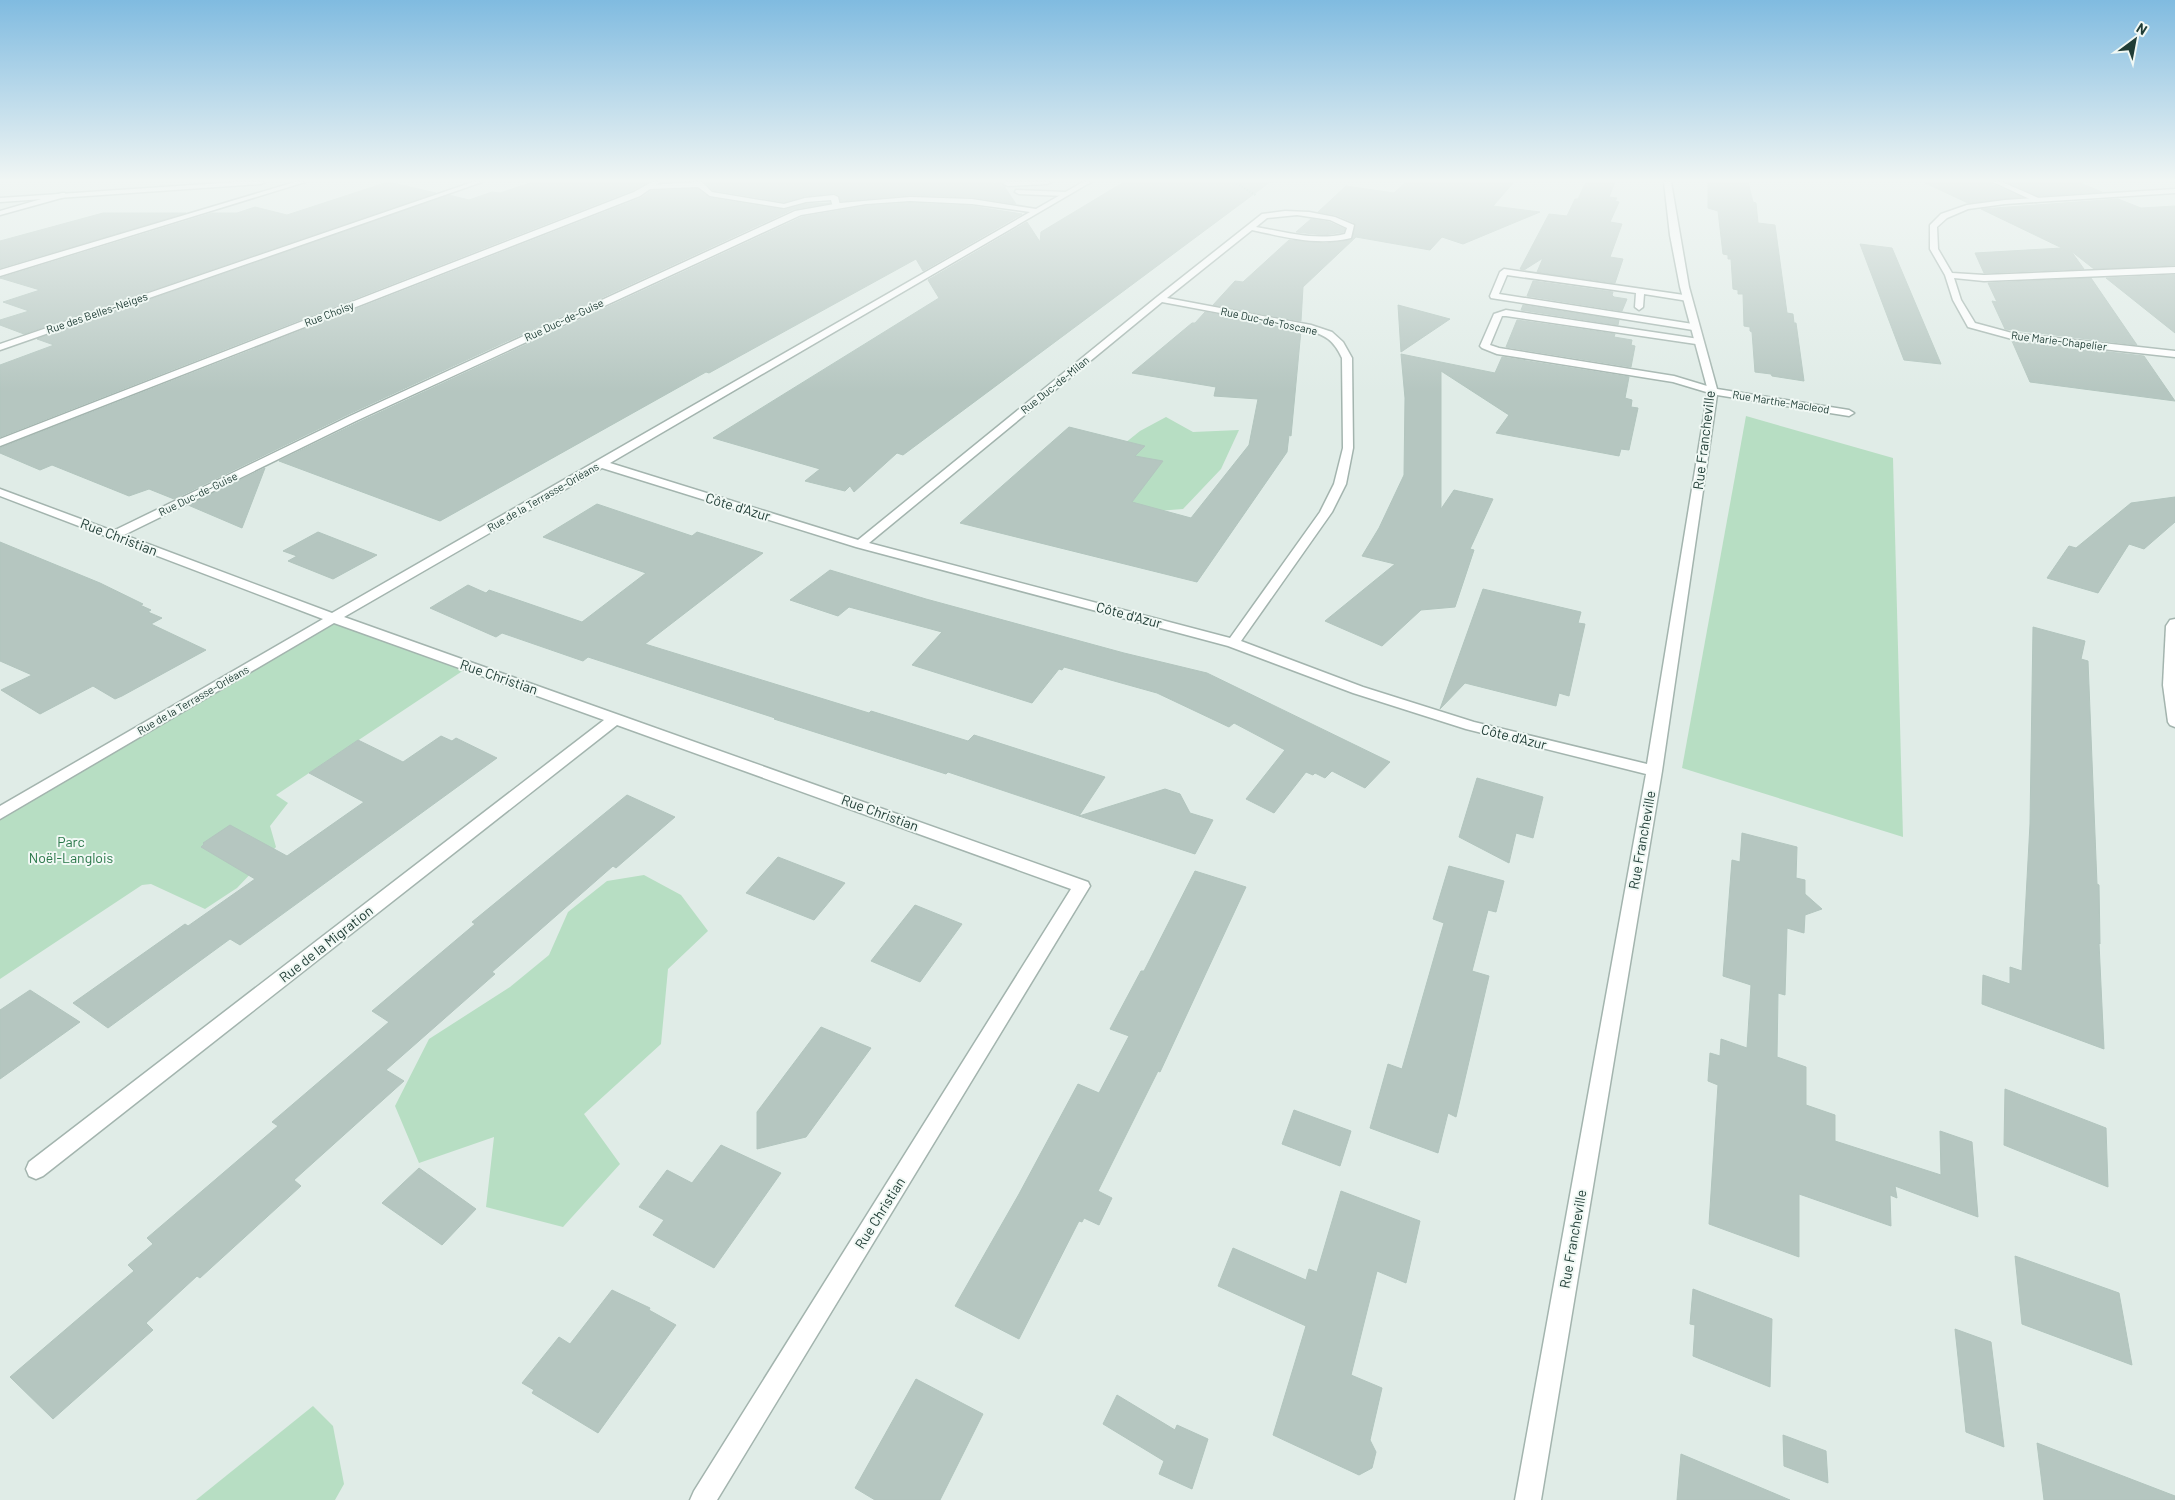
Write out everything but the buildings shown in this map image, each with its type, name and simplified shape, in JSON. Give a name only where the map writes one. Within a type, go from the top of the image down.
[{"type":"street","points":[[0,273],[69,252]]},
{"type":"street","name":"Rue des Belles-Neiges","points":[[0,347],[275,252]]},
{"type":"street","name":"Rue Choisy","points":[[0,443],[489,252]]},
{"type":"street","name":"Rue Duc-de-Guise","points":[[114,535],[354,418],[710,252]]},
{"type":"street","name":"Rue de la Terrasse-Orléans","points":[[0,813],[332,618],[602,464],[966,252]]},
{"type":"street","name":"Rue Duc-de-Milan","points":[[860,544],[1220,252]]},
{"type":"street","name":"Rue Francheville","points":[[1528,1500],[1654,771],[1713,391],[1695,334],[1679,252]]},
{"type":"street","name":"Rue Marie-Chapelier","points":[[1936,252],[1949,275],[1957,300],[1971,325],[2012,336],[2175,354]]},
{"type":"street","points":[[1949,275],[1984,278],[2175,270]]},
{"type":"street","points":[[1688,298],[1504,272],[1494,296],[1695,334]]},
{"type":"street","points":[[1639,307],[1640,291]]},
{"type":"street","name":"Rue Duc-de-Toscane","points":[[1160,299],[1308,327],[1329,334],[1340,344],[1347,358],[1348,448],[1340,484],[1326,512],[1234,643]]},
{"type":"street","name":"Rue Marthe-Macleod","points":[[1695,334],[1506,313],[1498,314],[1485,346],[1497,352],[1674,379],[1713,391],[1849,413]]},
{"type":"street","name":"Côte d'Azur","points":[[602,464],[860,544],[1234,643],[1358,690],[1471,726],[1654,771]]},
{"type":"street","name":"Rue Christian","points":[[0,492],[332,618],[617,718],[1082,886],[703,1500]]},
{"type":"street","points":[[2175,623],[2173,626],[2170,685],[2175,722]]},
{"type":"street","name":"Rue de la Migration","points":[[36,1169],[617,718]]},
{"type":"green space","points":[[1746,416],[1893,458],[1903,837],[1682,768]]},
{"type":"green space","points":[[1166,417],[1193,432],[1239,430],[1221,469],[1183,509],[1131,513],[1106,503],[1109,456],[1140,431]]},
{"type":"green space","name":"Parc Noël-Langlois","points":[[333,618],[470,666],[276,795],[288,803],[270,826],[276,847],[237,888],[205,909],[151,884],[142,885],[0,979],[0,813]]},
{"type":"green space","points":[[644,875],[681,895],[708,931],[668,969],[661,1044],[584,1114],[620,1164],[563,1227],[486,1207],[494,1137],[419,1163],[395,1106],[429,1039],[510,987],[549,955],[568,912],[607,881]]},
{"type":"green space","points":[[313,1406],[333,1426],[344,1484],[335,1500],[196,1500]]}]
